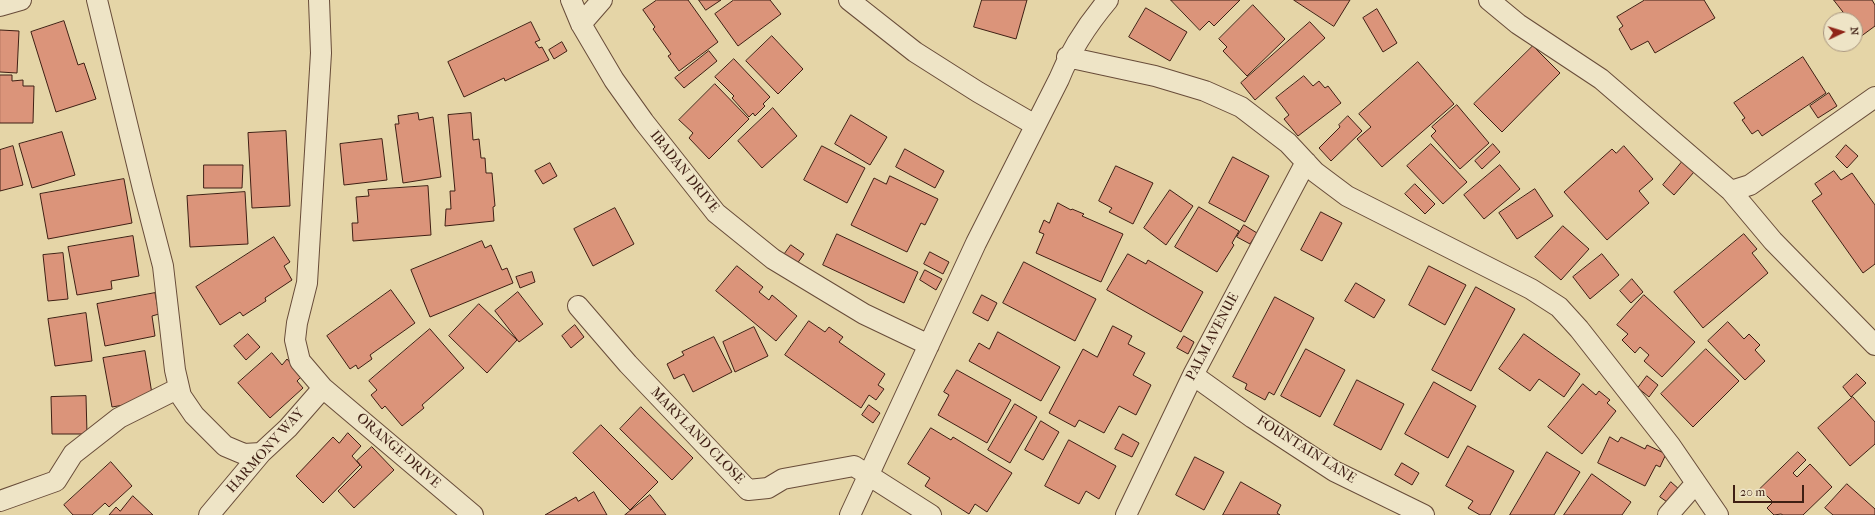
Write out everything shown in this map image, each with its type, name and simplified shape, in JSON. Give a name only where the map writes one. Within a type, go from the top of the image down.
[{"type":"street","points":[[0,6],[21,0]]},
{"type":"street","points":[[97,0],[163,266],[175,370],[181,396],[194,416],[225,446],[244,454],[261,453]]},
{"type":"street","name":"ORANGE DRIVE","points":[[319,0],[320,53],[307,283],[297,323],[295,340],[300,361],[323,388],[473,515]]},
{"type":"street","name":"IBADAN DRIVE","points":[[571,0],[581,24],[614,80],[644,122],[716,213],[773,259],[864,314],[928,345]]},
{"type":"street","points":[[581,24],[602,0]]},
{"type":"street","points":[[849,0],[915,52],[978,92],[1035,125]]},
{"type":"street","points":[[850,515],[976,243],[1059,79],[1067,57],[1088,23],[1108,0]]},
{"type":"street","points":[[1489,0],[1518,24],[1601,79],[1731,191],[1773,241],[1875,345]]},
{"type":"street","points":[[1067,57],[1155,76],[1212,94],[1241,107],[1288,143],[1315,172],[1347,196],[1532,289],[1560,307],[1670,445],[1718,515]]},
{"type":"street","points":[[1731,191],[1750,185],[1875,97]]},
{"type":"street","name":"PALM AVENUE","points":[[1126,515],[1193,375],[1306,162]]},
{"type":"street","name":"MARYLAND CLOSE","points":[[578,306],[628,364],[748,490],[768,488],[783,479],[846,466],[854,466],[869,475]]},
{"type":"street","name":"FOUNTAIN LANE","points":[[1193,375],[1253,418],[1334,470],[1424,515]]},
{"type":"street","points":[[0,502],[56,480],[73,454],[119,418],[180,388]]},
{"type":"street","name":"HARMONY WAY","points":[[209,515],[261,453],[288,428],[323,388]]},
{"type":"street","points":[[869,475],[931,515]]},
{"type":"street","points":[[1668,515],[1696,483]]},
{"type":"building","points":[[657,0],[688,0],[718,42],[679,71],[668,56],[671,54],[653,29],[655,27],[643,10]]},
{"type":"building","points":[[699,0],[721,0],[706,10]]},
{"type":"building","points":[[734,0],[770,0],[781,14],[738,46],[715,14]]},
{"type":"building","points":[[982,0],[1027,0],[1016,39],[974,27]]},
{"type":"building","points":[[1171,0],[1240,0],[1214,26],[1209,21],[1200,30]]},
{"type":"building","points":[[1294,0],[1350,0],[1334,26]]},
{"type":"building","points":[[1645,0],[1704,0],[1715,18],[1655,53],[1648,41],[1631,50],[1619,29],[1623,26],[1617,17]]},
{"type":"building","points":[[1834,0],[1872,0],[1875,5],[1875,26],[1863,35],[1863,12],[1843,12]]},
{"type":"building","points":[[1253,5],[1285,39],[1247,76],[1223,51],[1227,47],[1219,39]]},
{"type":"building","points":[[1146,8],[1187,32],[1170,61],[1129,37]]},
{"type":"building","points":[[1377,9],[1397,43],[1383,52],[1363,18]]},
{"type":"building","points":[[64,21],[78,65],[84,63],[96,99],[56,112],[31,32]]},
{"type":"building","points":[[531,22],[540,40],[535,42],[539,48],[542,47],[549,60],[505,81],[504,78],[464,97],[448,62]]},
{"type":"building","points":[[1310,22],[1325,38],[1255,100],[1241,83]]},
{"type":"building","points":[[0,30],[19,31],[17,73],[0,72]]},
{"type":"building","points":[[772,36],[803,69],[778,94],[746,61]]},
{"type":"building","points":[[562,42],[567,51],[554,59],[549,50]]},
{"type":"building","points":[[1533,46],[1560,73],[1502,132],[1474,104]]},
{"type":"building","points":[[709,51],[717,61],[684,88],[675,78]]},
{"type":"building","points":[[1803,57],[1826,93],[1762,136],[1758,130],[1752,134],[1742,120],[1745,118],[1734,103]]},
{"type":"building","points":[[734,59],[770,97],[763,104],[765,106],[755,116],[753,113],[749,117],[732,98],[734,96],[715,77]]},
{"type":"building","points":[[1418,62],[1454,104],[1382,167],[1357,139],[1371,127],[1359,114]]},
{"type":"building","points":[[0,75],[12,75],[12,81],[23,80],[23,86],[34,86],[33,123],[0,123]]},
{"type":"building","points":[[1304,76],[1313,86],[1319,81],[1325,88],[1328,86],[1341,103],[1298,136],[1284,119],[1289,115],[1276,98]]},
{"type":"building","points":[[715,84],[749,119],[709,159],[689,138],[693,133],[679,120]]},
{"type":"building","points":[[1829,93],[1837,106],[1818,118],[1810,106]]},
{"type":"building","points":[[1457,105],[1489,143],[1460,169],[1431,136],[1436,131],[1432,127]]},
{"type":"building","points":[[773,108],[797,136],[762,168],[738,141]]},
{"type":"building","points":[[418,113],[419,120],[433,117],[441,177],[403,183],[395,124],[399,124],[398,116]]},
{"type":"building","points":[[471,113],[473,140],[479,139],[481,158],[485,158],[486,173],[492,173],[495,206],[493,207],[494,221],[445,226],[446,209],[451,209],[450,191],[455,191],[448,115]]},
{"type":"building","points":[[851,115],[887,137],[870,165],[835,144]]},
{"type":"building","points":[[1348,116],[1362,131],[1331,161],[1319,148],[1340,127],[1339,125]]},
{"type":"building","points":[[286,131],[290,206],[252,208],[248,133]]},
{"type":"building","points":[[62,132],[75,175],[32,188],[19,144]]},
{"type":"building","points":[[382,139],[387,180],[344,185],[340,144]]},
{"type":"building","points":[[1431,144],[1467,182],[1443,204],[1407,166]]},
{"type":"building","points":[[1493,144],[1500,152],[1482,169],[1475,161]]},
{"type":"building","points":[[1846,145],[1858,156],[1847,168],[1836,157]]},
{"type":"building","points":[[13,146],[23,185],[0,191],[0,150]]},
{"type":"building","points":[[822,146],[865,168],[847,203],[804,180]]},
{"type":"building","points":[[1624,146],[1653,179],[1639,191],[1649,203],[1607,240],[1564,192],[1612,149],[1616,153]]},
{"type":"building","points":[[905,149],[944,171],[935,188],[896,167]]},
{"type":"building","points":[[1233,157],[1269,176],[1245,222],[1209,203]]},
{"type":"building","points":[[1682,162],[1694,172],[1674,195],[1663,185]]},
{"type":"building","points":[[550,163],[557,176],[543,184],[535,171]]},
{"type":"building","points":[[204,165],[243,165],[242,188],[204,188]]},
{"type":"building","points":[[1500,165],[1520,189],[1484,219],[1464,195]]},
{"type":"building","points":[[1116,166],[1153,183],[1133,224],[1109,212],[1112,208],[1099,201]]},
{"type":"building","points":[[1834,171],[1841,180],[1852,173],[1875,205],[1875,264],[1863,273],[1812,201],[1822,194],[1815,184]]},
{"type":"building","points":[[890,176],[938,199],[925,225],[921,223],[907,252],[851,225],[874,178],[886,184]]},
{"type":"building","points":[[124,179],[132,223],[48,239],[40,194]]},
{"type":"building","points":[[1415,184],[1435,204],[1425,214],[1405,194]]},
{"type":"building","points":[[428,186],[431,235],[353,241],[352,223],[358,223],[356,197],[369,196],[368,190]]},
{"type":"building","points":[[1535,189],[1553,216],[1517,239],[1499,213]]},
{"type":"building","points":[[1170,190],[1193,206],[1166,245],[1144,228]]},
{"type":"building","points":[[245,192],[248,244],[190,247],[187,196]]},
{"type":"building","points":[[1058,203],[1071,210],[1072,209],[1084,214],[1082,216],[1123,234],[1101,282],[1036,253],[1044,234],[1039,232],[1044,220],[1049,223]]},
{"type":"building","points":[[1199,207],[1239,231],[1232,243],[1234,245],[1217,272],[1175,247]]},
{"type":"building","points":[[615,208],[634,244],[593,266],[574,229]]},
{"type":"building","points":[[1321,212],[1342,223],[1322,261],[1301,250]]},
{"type":"building","points":[[1244,225],[1257,233],[1250,244],[1237,237]]},
{"type":"building","points":[[1563,226],[1589,249],[1561,280],[1535,257]]},
{"type":"building","points":[[837,234],[918,272],[904,303],[823,265]]},
{"type":"building","points":[[1744,234],[1757,249],[1752,253],[1768,273],[1703,328],[1674,292]]},
{"type":"building","points":[[133,236],[139,276],[111,281],[112,289],[77,295],[68,247]]},
{"type":"building","points":[[274,237],[290,262],[284,266],[292,280],[265,298],[266,301],[243,316],[240,312],[220,325],[196,287]]},
{"type":"building","points":[[482,241],[485,248],[491,245],[502,270],[507,268],[513,283],[430,317],[411,270]]},
{"type":"building","points":[[791,245],[804,254],[794,268],[781,259]]},
{"type":"building","points":[[930,252],[949,262],[943,274],[924,264]]},
{"type":"building","points":[[63,253],[68,299],[48,301],[43,255]]},
{"type":"building","points":[[1128,254],[1146,264],[1148,260],[1203,292],[1181,332],[1107,290]]},
{"type":"building","points":[[1602,254],[1619,275],[1590,299],[1573,277]]},
{"type":"building","points":[[1024,262],[1096,299],[1075,341],[1003,303]]},
{"type":"building","points":[[737,266],[763,287],[759,292],[769,300],[772,295],[797,316],[776,341],[716,291]]},
{"type":"building","points":[[1429,266],[1466,285],[1445,325],[1409,305]]},
{"type":"building","points":[[925,270],[942,279],[936,290],[920,280]]},
{"type":"building","points":[[532,272],[535,282],[520,288],[516,277]]},
{"type":"building","points":[[1632,279],[1643,292],[1631,303],[1620,291]]},
{"type":"building","points":[[1356,283],[1385,300],[1374,318],[1345,301]]},
{"type":"building","points":[[1476,287],[1515,309],[1471,391],[1432,370]]},
{"type":"building","points":[[391,290],[415,323],[370,355],[372,359],[358,369],[356,365],[350,369],[327,336]]},
{"type":"building","points":[[518,292],[543,324],[519,342],[495,311]]},
{"type":"building","points":[[155,293],[159,314],[152,316],[155,336],[105,346],[97,304]]},
{"type":"building","points":[[982,295],[997,303],[988,321],[973,313]]},
{"type":"building","points":[[1644,295],[1695,342],[1662,377],[1644,361],[1649,355],[1640,347],[1635,353],[1622,340],[1628,334],[1617,325]]},
{"type":"building","points":[[1275,297],[1314,318],[1274,395],[1269,392],[1265,400],[1245,389],[1247,384],[1233,377]]},
{"type":"building","points":[[479,304],[517,340],[487,373],[449,336]]},
{"type":"building","points":[[86,313],[92,361],[55,366],[48,319]]},
{"type":"building","points":[[809,321],[825,332],[829,327],[843,337],[839,342],[885,374],[878,385],[884,389],[876,400],[869,395],[861,408],[785,355]]},
{"type":"building","points":[[1728,322],[1744,339],[1749,334],[1760,345],[1755,350],[1765,361],[1745,380],[1708,341]]},
{"type":"building","points":[[575,325],[584,337],[571,348],[562,336]]},
{"type":"building","points":[[1113,326],[1132,336],[1128,344],[1145,353],[1133,375],[1151,385],[1136,415],[1119,406],[1104,433],[1079,420],[1075,427],[1049,413],[1083,349],[1097,357]]},
{"type":"building","points":[[754,327],[768,356],[735,372],[723,342]]},
{"type":"building","points":[[430,329],[464,368],[422,405],[424,408],[402,426],[385,406],[382,409],[371,395],[377,390],[369,381]]},
{"type":"building","points":[[998,332],[1060,367],[1041,401],[969,361],[979,343],[989,349]]},
{"type":"building","points":[[248,334],[260,347],[246,360],[234,346]]},
{"type":"building","points":[[1524,334],[1580,374],[1564,397],[1539,379],[1530,391],[1499,369]]},
{"type":"building","points":[[1184,336],[1194,342],[1188,354],[1177,348]]},
{"type":"building","points":[[714,337],[732,372],[693,392],[684,374],[674,379],[667,364],[684,355],[682,352]]},
{"type":"building","points":[[1306,349],[1345,370],[1320,417],[1281,396]]},
{"type":"building","points":[[1706,349],[1739,381],[1693,427],[1661,394]]},
{"type":"building","points":[[145,351],[153,400],[112,407],[103,358]]},
{"type":"building","points":[[272,353],[282,365],[287,359],[302,376],[297,381],[303,388],[270,418],[238,383]]},
{"type":"building","points":[[957,370],[1011,400],[987,443],[938,415],[949,395],[944,392]]},
{"type":"building","points":[[1857,374],[1866,383],[1851,397],[1843,387]]},
{"type":"building","points":[[1647,376],[1658,385],[1649,397],[1638,388]]},
{"type":"building","points":[[1357,380],[1404,404],[1381,450],[1334,425]]},
{"type":"building","points":[[1434,382],[1476,406],[1448,458],[1405,434]]},
{"type":"building","points":[[1583,384],[1596,395],[1599,391],[1610,400],[1607,403],[1616,411],[1582,454],[1548,427]]},
{"type":"building","points":[[86,396],[87,434],[52,434],[51,397]]},
{"type":"building","points":[[1853,397],[1875,422],[1875,444],[1850,466],[1818,428]]},
{"type":"building","points":[[1015,404],[1037,417],[1010,463],[988,450]]},
{"type":"building","points":[[869,405],[880,413],[873,423],[862,415]]},
{"type":"building","points":[[641,407],[693,458],[672,480],[620,429]]},
{"type":"building","points":[[1041,421],[1059,432],[1043,460],[1025,450]]},
{"type":"building","points":[[601,425],[658,482],[630,510],[573,453]]},
{"type":"building","points":[[931,428],[951,440],[953,437],[1012,473],[987,512],[975,504],[969,514],[925,486],[930,478],[908,464]]},
{"type":"building","points":[[348,433],[361,446],[352,456],[360,465],[323,503],[296,476],[333,437],[339,443]]},
{"type":"building","points":[[1123,434],[1139,443],[1132,457],[1115,449]]},
{"type":"building","points":[[1610,437],[1618,442],[1621,437],[1645,449],[1647,445],[1666,454],[1660,467],[1656,465],[1645,486],[1598,463]]},
{"type":"building","points":[[1069,440],[1116,466],[1099,499],[1086,491],[1079,504],[1045,486]]},
{"type":"building","points":[[1468,446],[1514,471],[1490,515],[1480,515],[1468,508],[1473,501],[1446,486]]},
{"type":"building","points":[[372,447],[394,470],[354,508],[338,491],[362,467],[357,461]]},
{"type":"building","points":[[1547,452],[1580,472],[1554,515],[1510,515]]},
{"type":"building","points":[[1798,452],[1806,460],[1793,473],[1797,477],[1810,464],[1832,487],[1803,515],[1774,515],[1767,508],[1773,502],[1760,489]]},
{"type":"building","points":[[1195,457],[1224,472],[1204,510],[1176,495]]},
{"type":"building","points":[[111,462],[132,486],[109,507],[105,503],[92,515],[73,515],[64,505]]},
{"type":"building","points":[[1402,463],[1419,473],[1412,485],[1395,475]]},
{"type":"building","points":[[1592,474],[1631,502],[1622,515],[1564,515]]},
{"type":"building","points":[[1241,482],[1281,505],[1277,513],[1280,515],[1223,515]]},
{"type":"building","points":[[1671,482],[1680,490],[1670,504],[1660,497]]},
{"type":"building","points":[[1847,484],[1875,509],[1875,515],[1833,515],[1825,508]]},
{"type":"building","points":[[594,492],[607,515],[545,515],[576,497],[578,501]]},
{"type":"building","points":[[650,495],[666,515],[625,515]]},
{"type":"building","points":[[133,496],[153,515],[109,515],[116,507],[120,511]]}]
